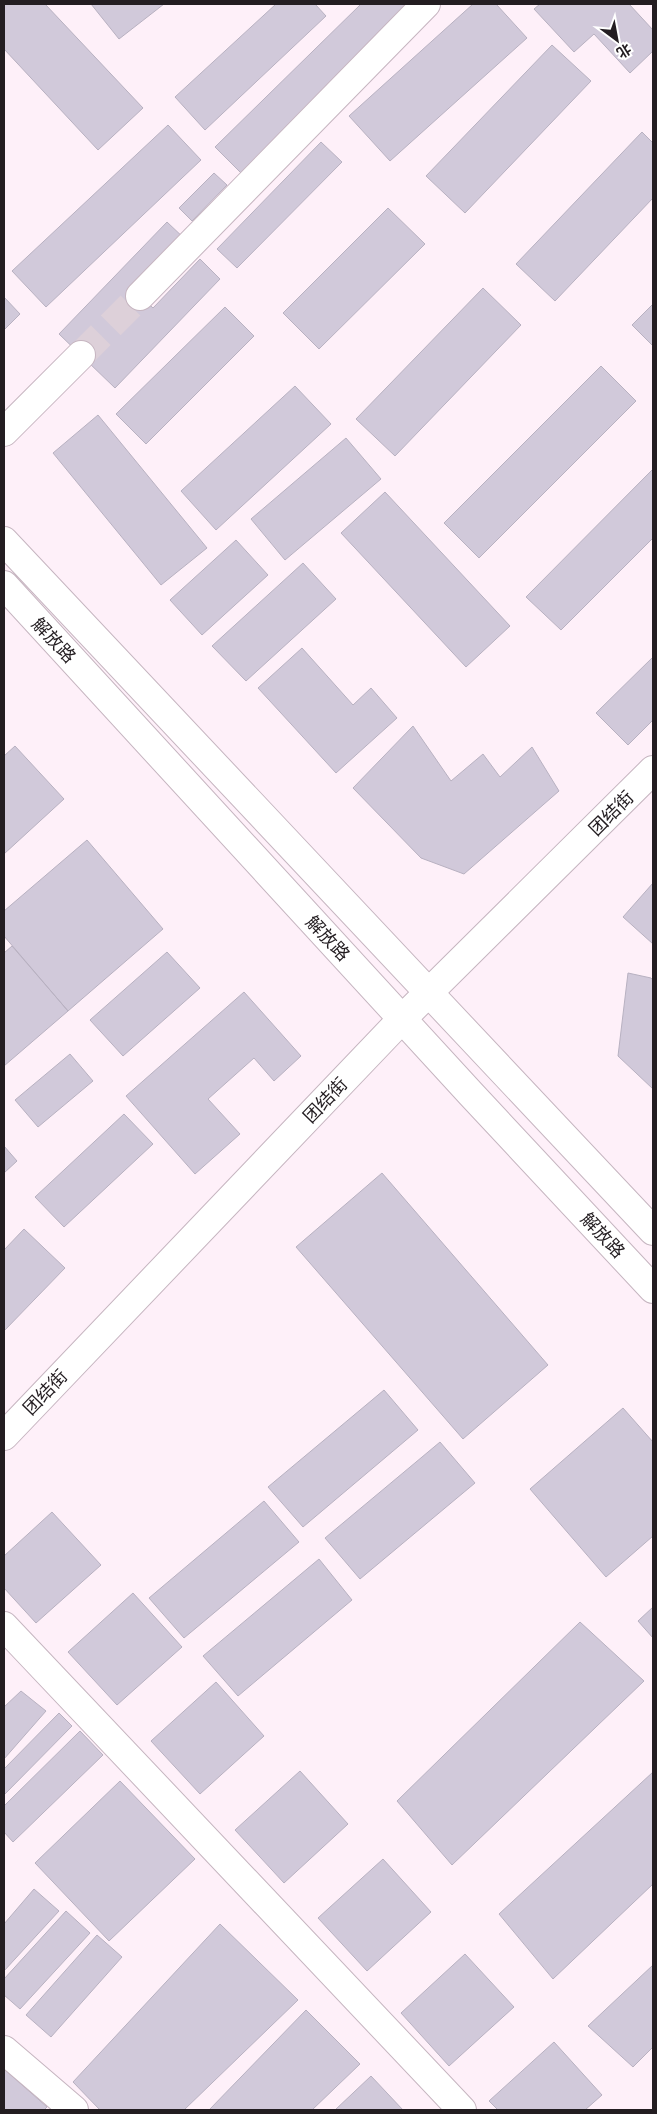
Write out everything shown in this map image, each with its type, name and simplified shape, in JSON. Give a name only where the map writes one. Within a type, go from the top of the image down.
[{"type":"street","points":[[140,296],[426,4]]},
{"type":"street","points":[[4,432],[81,355]]},
{"type":"street","name":"解放路","points":[[4,541],[653,1231]]},
{"type":"street","name":"解放路","points":[[4,586],[653,1289]]},
{"type":"street","name":"团结街","points":[[4,1436],[402,1019],[653,770]]},
{"type":"street","points":[[4,1626],[462,2110]]},
{"type":"street","points":[[4,2050],[74,2110]]},
{"type":"building","points":[[4,4],[45,4],[143,108],[98,150],[4,49]]},
{"type":"building","points":[[91,4],[164,4],[119,39]]},
{"type":"building","points":[[276,4],[315,4],[326,16],[205,130],[175,97]]},
{"type":"building","points":[[361,4],[412,4],[241,173],[215,147]]},
{"type":"building","points":[[473,4],[496,4],[527,38],[390,161],[349,116]]},
{"type":"building","points":[[540,4],[629,4],[653,30],[653,51],[630,73],[594,34],[574,52],[534,9]]},
{"type":"building","points":[[552,45],[591,81],[465,213],[426,176]]},
{"type":"building","points":[[168,125],[201,160],[46,307],[12,271]]},
{"type":"building","points":[[642,132],[653,143],[653,198],[555,301],[516,264]]},
{"type":"building","points":[[321,142],[342,162],[237,268],[217,249]]},
{"type":"building","points":[[214,173],[227,185],[192,221],[179,208]]},
{"type":"building","points":[[388,208],[425,244],[319,349],[283,313]]},
{"type":"building","points":[[167,222],[186,240],[136,292],[153,308],[200,259],[220,279],[115,388],[59,334]]},
{"type":"building","points":[[483,288],[521,325],[395,456],[356,419]]},
{"type":"building","points":[[4,297],[20,314],[4,330]]},
{"type":"building","points":[[653,304],[653,346],[632,325]]},
{"type":"building","points":[[225,307],[254,336],[146,444],[116,414]]},
{"type":"building","points":[[601,366],[636,401],[479,558],[444,523]]},
{"type":"building","points":[[295,386],[331,424],[216,530],[181,491]]},
{"type":"building","points":[[98,415],[207,548],[161,585],[53,453]]},
{"type":"building","points":[[346,438],[381,479],[285,560],[251,519]]},
{"type":"building","points":[[653,469],[653,538],[561,630],[526,597]]},
{"type":"building","points":[[385,492],[510,626],[466,667],[341,533]]},
{"type":"building","points":[[236,540],[268,575],[202,635],[170,600]]},
{"type":"building","points":[[303,563],[336,599],[246,681],[212,646]]},
{"type":"building","points":[[302,648],[353,705],[371,688],[397,718],[336,773],[258,688]]},
{"type":"building","points":[[653,657],[653,720],[628,745],[596,713]]},
{"type":"building","points":[[413,726],[451,781],[483,754],[500,777],[532,747],[559,791],[464,874],[421,858],[353,788]]},
{"type":"building","points":[[15,746],[64,799],[4,854],[4,756]]},
{"type":"building","points":[[87,840],[163,929],[68,1011],[4,936],[4,911]]},
{"type":"building","points":[[653,883],[653,944],[623,917]]},
{"type":"building","points":[[12,946],[68,1011],[4,1066],[4,953]]},
{"type":"building","points":[[167,952],[200,988],[123,1056],[90,1020]]},
{"type":"building","points":[[628,973],[653,980],[653,1089],[618,1056]]},
{"type":"building","points":[[244,992],[301,1056],[274,1081],[254,1058],[208,1099],[240,1134],[195,1174],[126,1096]]},
{"type":"building","points":[[70,1054],[93,1081],[38,1127],[15,1100]]},
{"type":"building","points":[[124,1114],[153,1144],[64,1227],[35,1197]]},
{"type":"building","points":[[4,1146],[17,1161],[4,1173]]},
{"type":"building","points":[[382,1173],[548,1365],[463,1439],[296,1247]]},
{"type":"building","points":[[24,1229],[65,1268],[4,1331],[4,1250]]},
{"type":"building","points":[[384,1390],[418,1430],[303,1527],[268,1487]]},
{"type":"building","points":[[623,1408],[653,1442],[653,1536],[606,1577],[530,1489]]},
{"type":"building","points":[[440,1442],[475,1483],[360,1579],[325,1538]]},
{"type":"building","points":[[264,1501],[299,1542],[184,1638],[149,1598]]},
{"type":"building","points":[[52,1512],[101,1565],[36,1623],[4,1588],[4,1556]]},
{"type":"building","points":[[319,1559],[352,1600],[238,1696],[203,1656]]},
{"type":"building","points":[[133,1593],[182,1647],[117,1705],[68,1652]]},
{"type":"building","points":[[653,1607],[653,1638],[638,1621]]},
{"type":"building","points":[[580,1622],[644,1681],[452,1865],[397,1801]]},
{"type":"building","points":[[216,1682],[264,1736],[200,1794],[151,1741]]},
{"type":"building","points":[[21,1691],[46,1711],[4,1759],[4,1707]]},
{"type":"building","points":[[59,1713],[72,1726],[4,1795],[4,1769]]},
{"type":"building","points":[[80,1731],[103,1755],[13,1842],[4,1832],[4,1806]]},
{"type":"building","points":[[300,1771],[348,1824],[284,1883],[235,1830]]},
{"type":"building","points":[[653,1772],[653,1884],[553,1979],[499,1914]]},
{"type":"building","points":[[120,1781],[195,1859],[109,1941],[35,1863]]},
{"type":"building","points":[[383,1859],[431,1912],[367,1971],[318,1918]]},
{"type":"building","points":[[34,1889],[59,1911],[4,1971],[4,1924]]},
{"type":"building","points":[[66,1911],[90,1933],[20,2009],[4,1995],[4,1979]]},
{"type":"building","points":[[220,1924],[298,2000],[184,2110],[100,2110],[73,2082]]},
{"type":"building","points":[[97,1935],[122,1957],[51,2037],[26,2015]]},
{"type":"building","points":[[465,1954],[514,2007],[449,2066],[401,2013]]},
{"type":"building","points":[[653,1965],[653,2047],[633,2067],[588,2026]]},
{"type":"building","points":[[306,2010],[360,2064],[312,2110],[209,2110]]},
{"type":"building","points":[[554,2042],[602,2095],[585,2110],[498,2110],[489,2101]]},
{"type":"building","points":[[4,2069],[47,2107],[44,2110],[4,2110]]},
{"type":"building","points":[[371,2076],[403,2110],[335,2110]]},
{"type":"tunnel","points":[[81,355],[140,296]]}]
